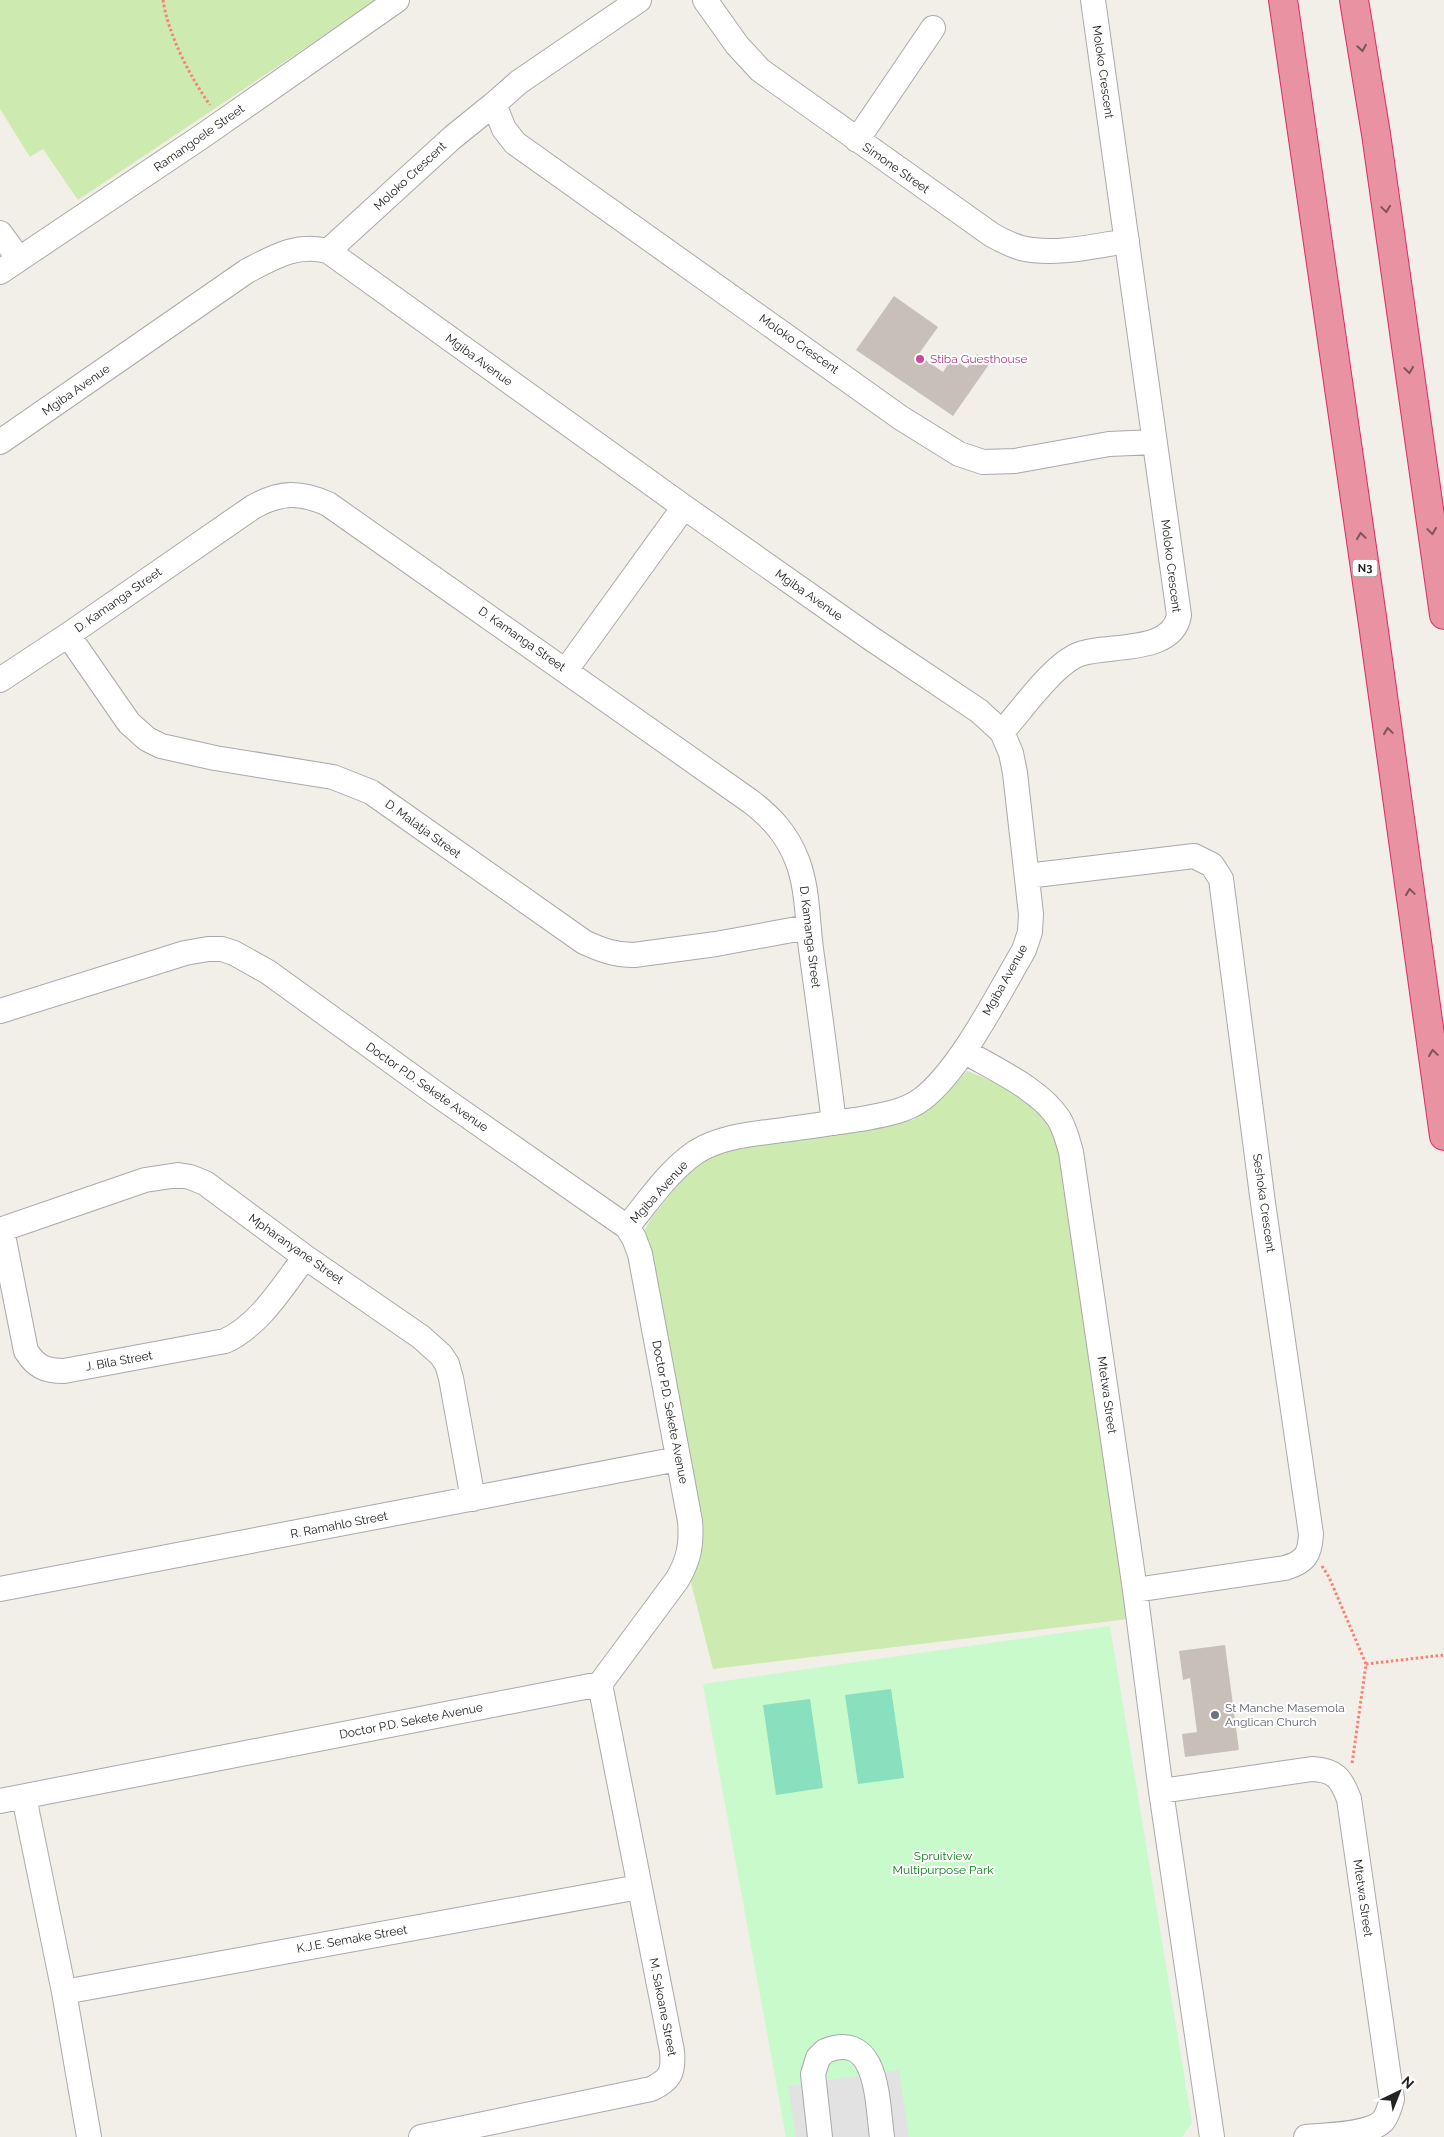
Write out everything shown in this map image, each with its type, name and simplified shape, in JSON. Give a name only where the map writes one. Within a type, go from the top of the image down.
[{"type":"highway","name":"N3","points":[[1283,0],[1374,624],[1444,1136]]},
{"type":"highway","points":[[1354,0],[1376,134],[1444,615]]},
{"type":"street","name":"Ramangoele Street","points":[[10,265],[222,122],[397,0]]},
{"type":"street","name":"Moloko Crescent","points":[[328,251],[452,137],[519,82],[639,0]]},
{"type":"street","name":"Simone Street","points":[[705,0],[743,52],[760,70],[992,235],[1021,248],[1048,250],[1073,249],[1127,241]]},
{"type":"street","name":"Moloko Crescent","points":[[1002,732],[1051,675],[1071,658],[1092,651],[1160,640],[1168,635],[1176,624],[1179,607],[1154,442],[1093,0]]},
{"type":"street","points":[[857,140],[933,28]]},
{"type":"street","name":"Moloko Crescent","points":[[494,104],[504,129],[522,148],[901,418],[959,454],[983,462],[1003,462],[1109,444],[1154,442]]},
{"type":"street","points":[[0,233],[10,265]]},
{"type":"street","name":"Mgiba Avenue","points":[[0,442],[247,271],[288,252],[303,248],[328,251],[684,507],[869,637],[974,707],[1002,732],[1008,743],[1012,760],[1031,914],[1030,932],[1024,950],[964,1051],[936,1086],[922,1100],[906,1109],[834,1123],[747,1135],[716,1142],[696,1152],[679,1165],[627,1227]]},
{"type":"street","name":"D. Kamanga Street","points":[[0,680],[253,506],[268,498],[296,494],[312,496],[342,512],[768,815],[788,842],[801,872],[806,891],[808,928],[834,1123]]},
{"type":"street","points":[[566,670],[684,507]]},
{"type":"street","name":"D. Malatja Street","points":[[68,635],[122,714],[138,733],[147,739],[161,746],[215,758],[333,778],[360,786],[584,942],[605,952],[634,955],[716,944],[808,928]]},
{"type":"street","name":"Seshoka Crescent","points":[[1027,876],[1194,856],[1212,865],[1220,874],[1263,1203],[1312,1534],[1311,1546],[1306,1558]]},
{"type":"street","name":"Doctor P.D. Sekete Avenue","points":[[0,1011],[185,953],[222,949],[240,956],[268,972],[435,1093],[627,1227],[634,1238],[640,1254],[690,1521],[691,1544],[686,1564],[600,1684],[0,1801]]},
{"type":"street","name":"Mtetwa Street","points":[[964,1051],[1034,1092],[1059,1118],[1067,1136],[1071,1152],[1212,2137]]},
{"type":"street","name":"Mpharanyane Street","points":[[1,1230],[145,1180],[178,1175],[205,1183],[305,1257],[422,1336],[442,1355],[451,1378],[473,1499]]},
{"type":"street","name":"J. Bila Street","points":[[1,1230],[26,1351],[32,1361],[50,1371],[64,1371],[225,1341],[238,1335],[250,1326],[305,1257]]},
{"type":"street","name":"R. Ramahlo Street","points":[[0,1589],[678,1459]]},
{"type":"street","points":[[1135,1590],[1285,1568],[1297,1564],[1306,1558]]},
{"type":"street","name":"M. Sakoane Street","points":[[421,2137],[651,2089],[663,2083],[670,2074],[673,2065],[672,2051],[639,1887],[610,1725],[600,1684]]},
{"type":"street","points":[[1161,1791],[1312,1769],[1327,1770],[1340,1779]]},
{"type":"street","name":"Mtetwa Street","points":[[1306,2137],[1358,2131],[1372,2127],[1382,2122],[1389,2112],[1392,2099],[1349,1800],[1340,1779]]},
{"type":"street","points":[[24,1796],[64,1992],[90,2137]]},
{"type":"street","name":"K.J.E. Semake Street","points":[[64,1992],[639,1887]]},
{"type":"street","points":[[820,2137],[813,2074],[815,2065],[825,2051],[844,2046],[862,2054],[869,2063],[882,2137]]},
{"type":"path","points":[[164,0],[165,12],[177,46],[205,98],[222,122]]},
{"type":"path","points":[[1306,1558],[1317,1561],[1329,1577],[1366,1664],[1352,1769],[1340,1779]]},
{"type":"path","points":[[1366,1664],[1444,1655]]},
{"type":"green space","points":[[0,0],[377,0],[78,200],[43,149],[30,157],[0,109]]},
{"type":"green space","points":[[967,1071],[989,1080],[1020,1097],[1049,1122],[1059,1140],[1129,1619],[713,1669],[690,1579],[701,1555],[697,1507],[643,1234],[650,1220],[692,1166],[714,1151],[913,1120],[938,1102]]},
{"type":"green space","name":"Spruitview Multipurpose Park","points":[[1110,1626],[1192,2123],[1182,2137],[786,2137],[703,1684]]},
{"type":"green space","points":[[891,1689],[904,1778],[858,1784],[845,1695]]},
{"type":"green space","points":[[810,1699],[823,1788],[776,1795],[763,1705]]},
{"type":"shaded area","points":[[899,2070],[909,2137],[796,2137],[788,2086]]},
{"type":"building","points":[[894,296],[938,327],[918,355],[943,372],[952,358],[967,368],[977,354],[990,363],[953,416],[856,350]]},
{"type":"building","name":"St Manche Masemola Anglican Church","points":[[1225,1645],[1239,1750],[1185,1757],[1182,1734],[1197,1732],[1190,1678],[1183,1680],[1179,1651]]},
{"type":"place","name":"Stiba Guesthouse","points":[[920,359]]},
{"type":"place","name":"St Manche Masemola Anglican Church","points":[[1215,1715]]}]
